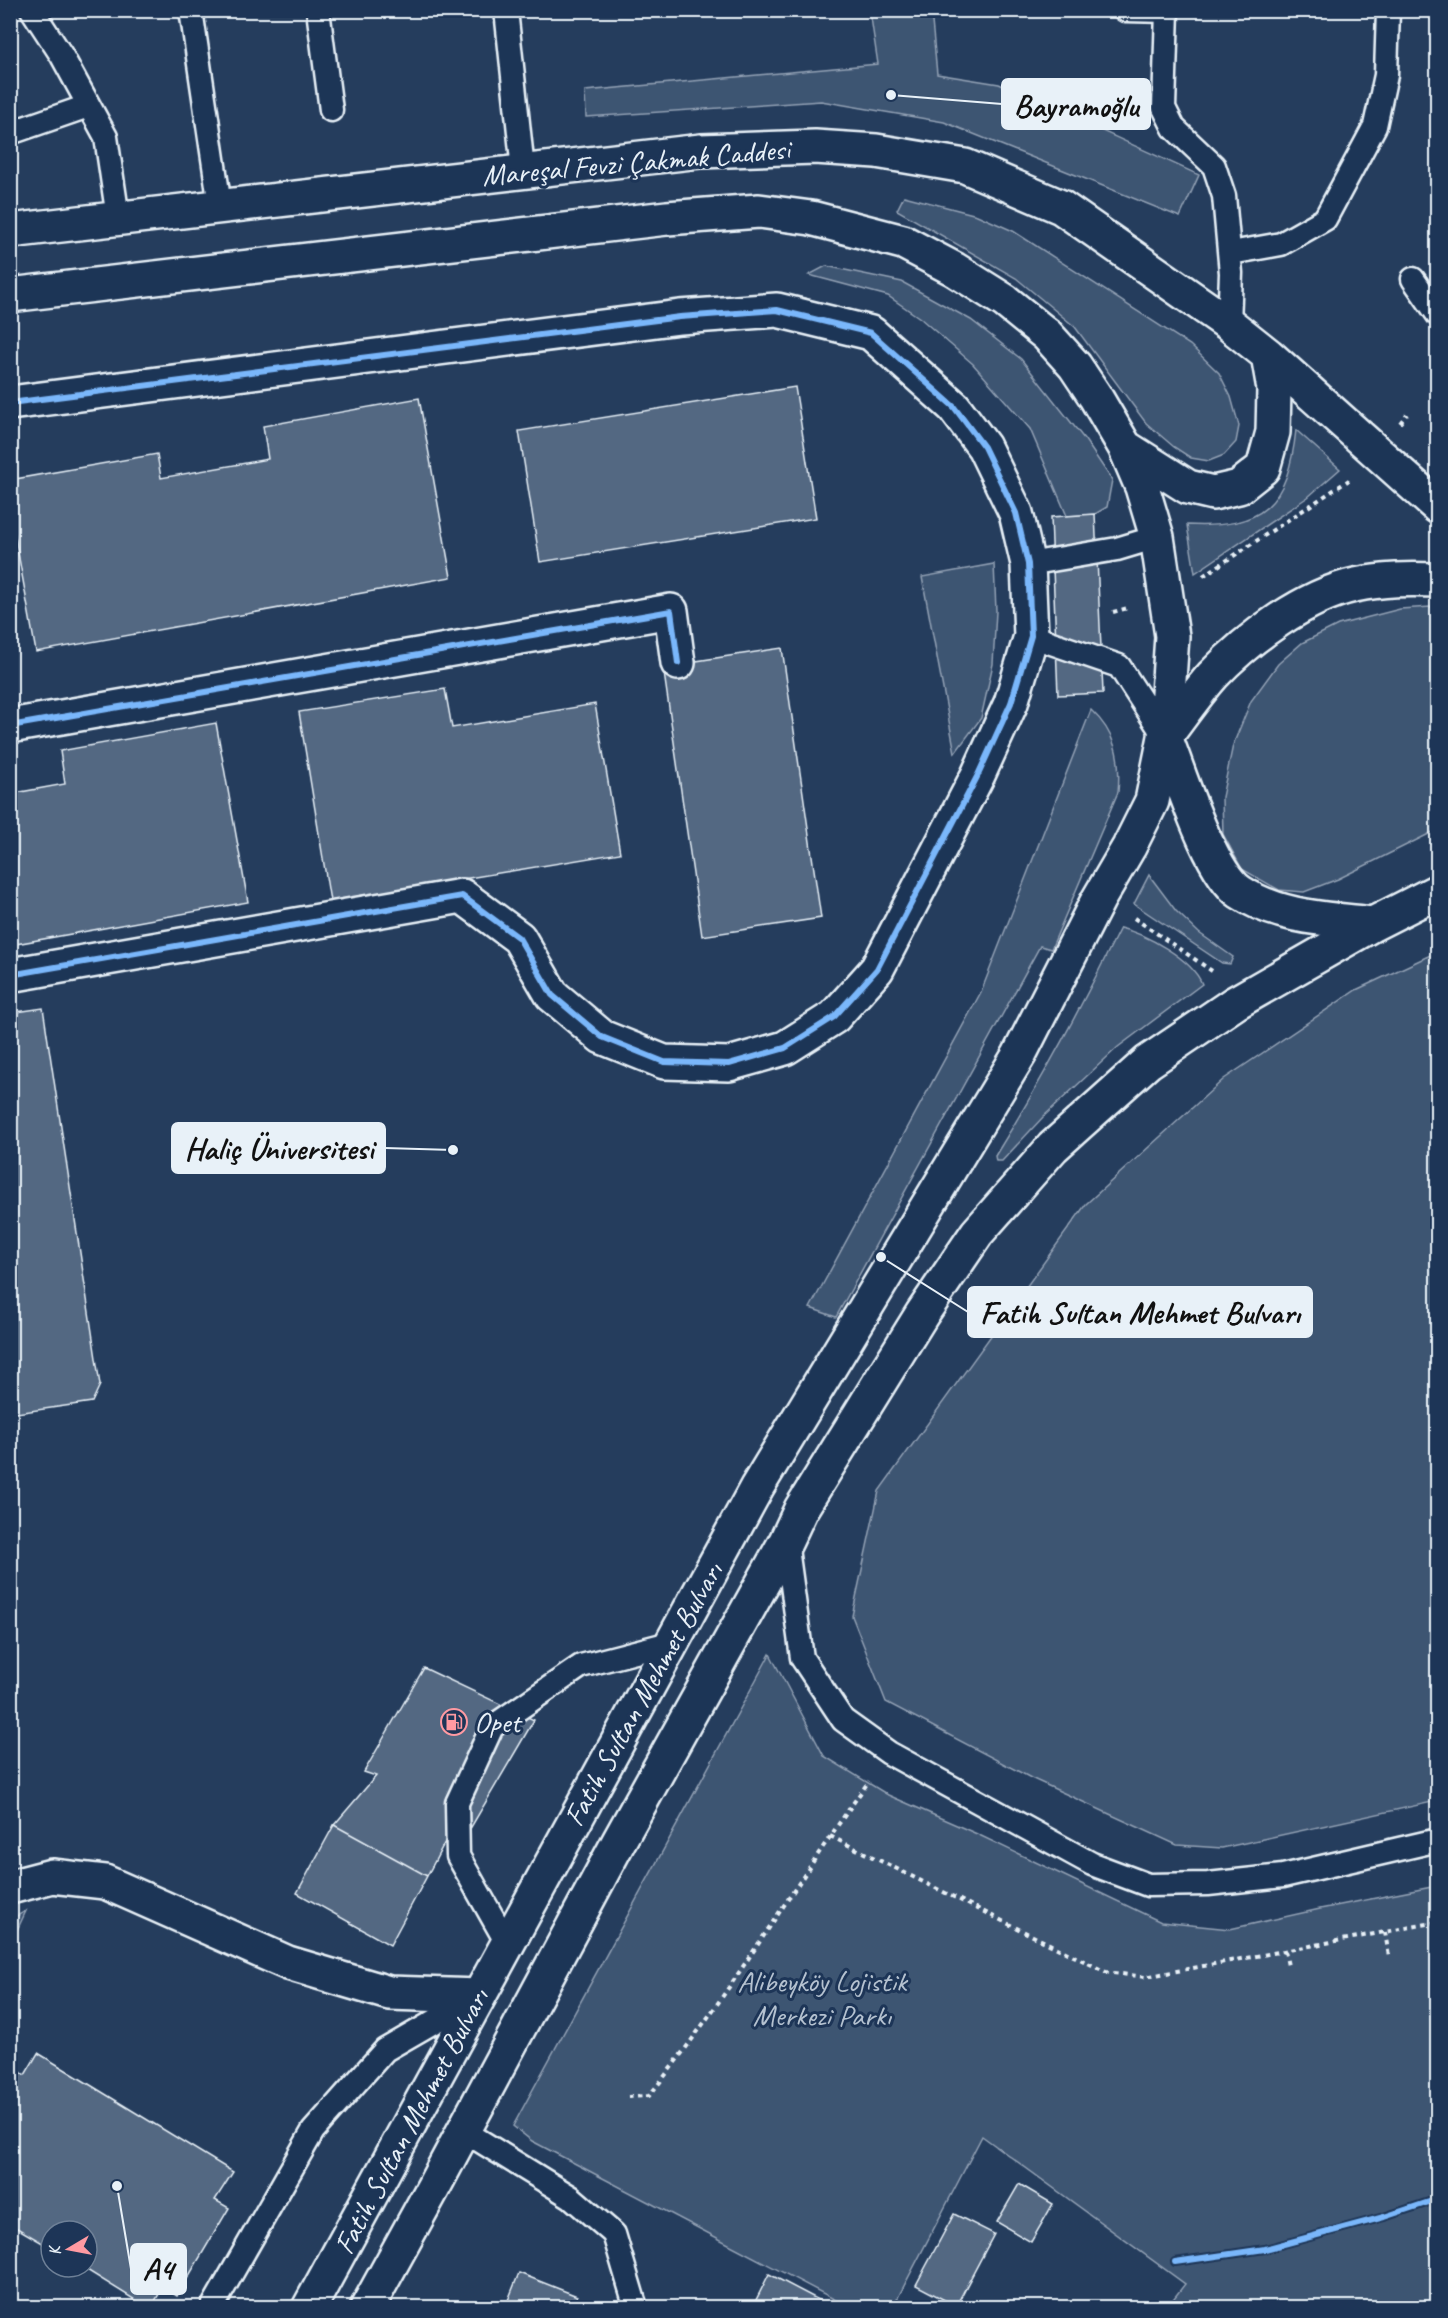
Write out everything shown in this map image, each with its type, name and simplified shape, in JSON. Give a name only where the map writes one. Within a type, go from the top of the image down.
[{"type":"main road","name":"Mareşal Fevzi Çakmak Caddesi","points":[[10,231],[701,151],[815,147],[876,151],[965,166],[1060,207],[1229,324],[1268,355],[1437,507]]},
{"type":"main road","name":"Mareşal Fevzi Çakmak Caddesi","points":[[10,295],[667,218],[759,211],[811,218],[903,242],[954,269],[1005,301],[1047,335],[1075,366],[1125,447],[1142,487],[1157,537],[1172,636],[1165,737]]},
{"type":"main road","points":[[10,403],[680,317],[777,310],[871,333],[954,407],[984,447],[1016,513],[1028,564],[1031,636],[1006,714],[978,775],[878,969],[834,1017],[785,1048],[729,1064],[664,1062],[602,1037],[552,995],[519,938],[462,896],[10,975]]},
{"type":"main road","points":[[1125,447],[1188,487],[1213,493],[1239,487],[1263,468],[1273,432],[1274,388],[1268,355]]},
{"type":"main road","points":[[1372,924],[1306,917],[1271,908],[1239,891],[1217,864],[1204,839],[1165,737],[1212,676],[1242,647],[1312,600],[1353,585],[1394,579],[1437,580]]},
{"type":"main road","points":[[10,726],[671,611],[678,663]]},
{"type":"main road","name":"Fatih Sultan Mehmet Bulvarı","points":[[309,2307],[757,1487],[1020,1055],[1098,900],[1129,848],[1152,801],[1165,737]]},
{"type":"main road","name":"Fatih Sultan Mehmet Bulvarı","points":[[367,2307],[619,1841],[786,1541],[801,1509],[922,1314],[977,1233],[1053,1147],[1148,1062],[1235,1003],[1372,924],[1437,891]]},
{"type":"main road","points":[[10,1887],[52,1876],[105,1882],[288,1963],[389,1993],[479,1996]]},
{"type":"lane","points":[[32,10],[62,56],[106,137],[118,219]]},
{"type":"lane","points":[[191,10],[219,206]]},
{"type":"lane","points":[[318,10],[331,110]]},
{"type":"lane","points":[[506,10],[523,170]]},
{"type":"lane","points":[[1125,10],[1167,11],[1164,108],[1174,128],[1214,166],[1224,196],[1231,253],[1229,324]]},
{"type":"lane","points":[[1231,253],[1281,244],[1325,219],[1375,126],[1386,75],[1388,10]]},
{"type":"lane","points":[[10,133],[88,106]]},
{"type":"lane","points":[[1413,279],[1437,315]]},
{"type":"lane","points":[[1028,564],[1117,549],[1157,537]]},
{"type":"lane","points":[[1031,636],[1119,666],[1165,737]]},
{"type":"lane","points":[[786,1541],[802,1658],[843,1720],[889,1754],[1092,1864],[1148,1885],[1208,1884],[1283,1876],[1437,1840]]},
{"type":"lane","points":[[507,1943],[458,1856],[457,1803],[492,1727],[581,1666],[670,1643]]},
{"type":"lane","points":[[212,2307],[313,2131],[385,2050],[479,1996]]},
{"type":"lane","points":[[464,2131],[570,2197],[614,2234],[636,2307]]},
{"type":"path","points":[[1113,612],[1167,600],[1356,475],[1376,454],[1407,414]]},
{"type":"path","points":[[1130,916],[1221,978]]},
{"type":"path","points":[[628,2097],[649,2096],[688,2048],[830,1836],[889,1754]]},
{"type":"path","points":[[830,1836],[1106,1972],[1145,1977],[1437,1922]]},
{"type":"path","points":[[1385,1932],[1389,1957]]},
{"type":"path","points":[[1285,1951],[1288,1965]]},
{"type":"green space","points":[[870,11],[931,11],[937,74],[999,84],[1199,175],[1180,217],[944,122],[821,101],[586,117],[585,91],[878,64]]},
{"type":"green space","points":[[904,196],[977,215],[1013,231],[1190,345],[1219,373],[1231,397],[1239,426],[1236,442],[1224,455],[1209,461],[1191,458],[1174,447],[1146,423],[1075,327],[1016,278],[897,210]]},
{"type":"green space","points":[[826,266],[902,282],[971,320],[1021,359],[1085,440],[1112,480],[1107,507],[1095,514],[1067,516],[1030,429],[973,364],[920,318],[888,296],[809,275]]},
{"type":"green space","points":[[1296,430],[1340,469],[1308,497],[1195,573],[1187,525],[1235,522],[1253,516],[1267,507],[1278,494],[1286,477]]},
{"type":"green space","points":[[994,564],[996,611],[993,664],[981,718],[955,753],[922,577]]},
{"type":"green space","points":[[1438,608],[1437,830],[1338,879],[1304,892],[1279,890],[1242,869],[1223,834],[1222,797],[1233,745],[1251,701],[1278,664],[1302,643],[1338,625],[1400,609]]},
{"type":"green space","points":[[1091,710],[1106,728],[1115,747],[1119,768],[1118,792],[1051,949],[1040,946],[836,1317],[810,1308],[981,992]]},
{"type":"green space","points":[[1149,875],[1176,911],[1199,933],[1233,957],[1230,964],[1222,963],[1134,904]]},
{"type":"green space","points":[[1120,928],[1155,942],[1179,957],[1197,975],[1202,984],[1118,1047],[1044,1116],[1002,1161],[996,1161],[995,1156],[1061,1044]]},
{"type":"green space","points":[[1437,952],[1437,1801],[1222,1848],[1177,1845],[1031,1778],[886,1702],[852,1616],[879,1491],[1086,1204],[1224,1079],[1356,990]]},
{"type":"green space","name":"Alibeyköy Lojistik Merkezi Parkı","points":[[770,1654],[824,1756],[888,1795],[977,1834],[1161,1922],[1230,1929],[1437,1886],[1437,2307],[1167,2307],[1185,2284],[982,2136],[893,2307],[849,2307],[532,2141],[513,2126]]},
{"type":"green space","points":[[26,1911],[11,1943],[11,1919]]},
{"type":"building","points":[[795,387],[816,518],[540,562],[519,431]]},
{"type":"building","points":[[419,398],[451,577],[36,652],[10,509],[10,480],[157,454],[161,478],[268,459],[263,426]]},
{"type":"building","points":[[1095,514],[1103,693],[1058,695],[1051,517]]},
{"type":"building","points":[[782,648],[821,918],[702,936],[663,666]]},
{"type":"building","points":[[445,689],[452,728],[595,704],[620,853],[330,901],[299,712]]},
{"type":"building","points":[[216,723],[248,902],[10,945],[10,794],[65,784],[60,751]]},
{"type":"building","points":[[43,1008],[100,1385],[92,1402],[10,1414],[10,1013]]},
{"type":"building","points":[[424,1668],[534,1720],[470,1829],[457,1819],[427,1876],[334,1825],[376,1776],[364,1772]]},
{"type":"building","points":[[334,1825],[427,1876],[390,1945],[297,1893]]},
{"type":"building","points":[[38,2053],[233,2172],[215,2200],[229,2208],[177,2296],[163,2287],[151,2308],[148,2308],[99,2278],[99,2219],[39,2219],[39,2241],[10,2224],[10,2066],[25,2075]]},
{"type":"building","points":[[1019,2184],[1053,2204],[1031,2242],[997,2222]]},
{"type":"building","points":[[954,2214],[994,2234],[956,2306],[916,2285]]},
{"type":"building","points":[[519,2273],[577,2296],[572,2308],[505,2308]]},
{"type":"building","points":[[769,2274],[834,2308],[752,2308]]},
{"type":"cycle path","points":[[10,403],[680,317],[777,310],[871,333],[954,407],[984,447],[1016,513],[1028,564],[1031,636],[1011,703],[978,775],[877,969],[834,1017],[785,1048],[729,1064],[664,1062],[602,1037],[552,995],[519,938],[462,896],[10,975]]},
{"type":"cycle path","points":[[10,726],[671,611],[678,663]]},
{"type":"cycle path","points":[[1175,2262],[1265,2249],[1384,2217],[1438,2199]]},
{"type":"place","name":"Bayramoğlu","points":[[891,95]]},
{"type":"place","name":"Haliç Üniversitesi","points":[[453,1150]]},
{"type":"place","name":"Fatih Sultan Mehmet Bulvarı","points":[[881,1257]]},
{"type":"place","name":"Opet","points":[[454,1722]]},
{"type":"place","name":"A4","points":[[117,2186]]}]
